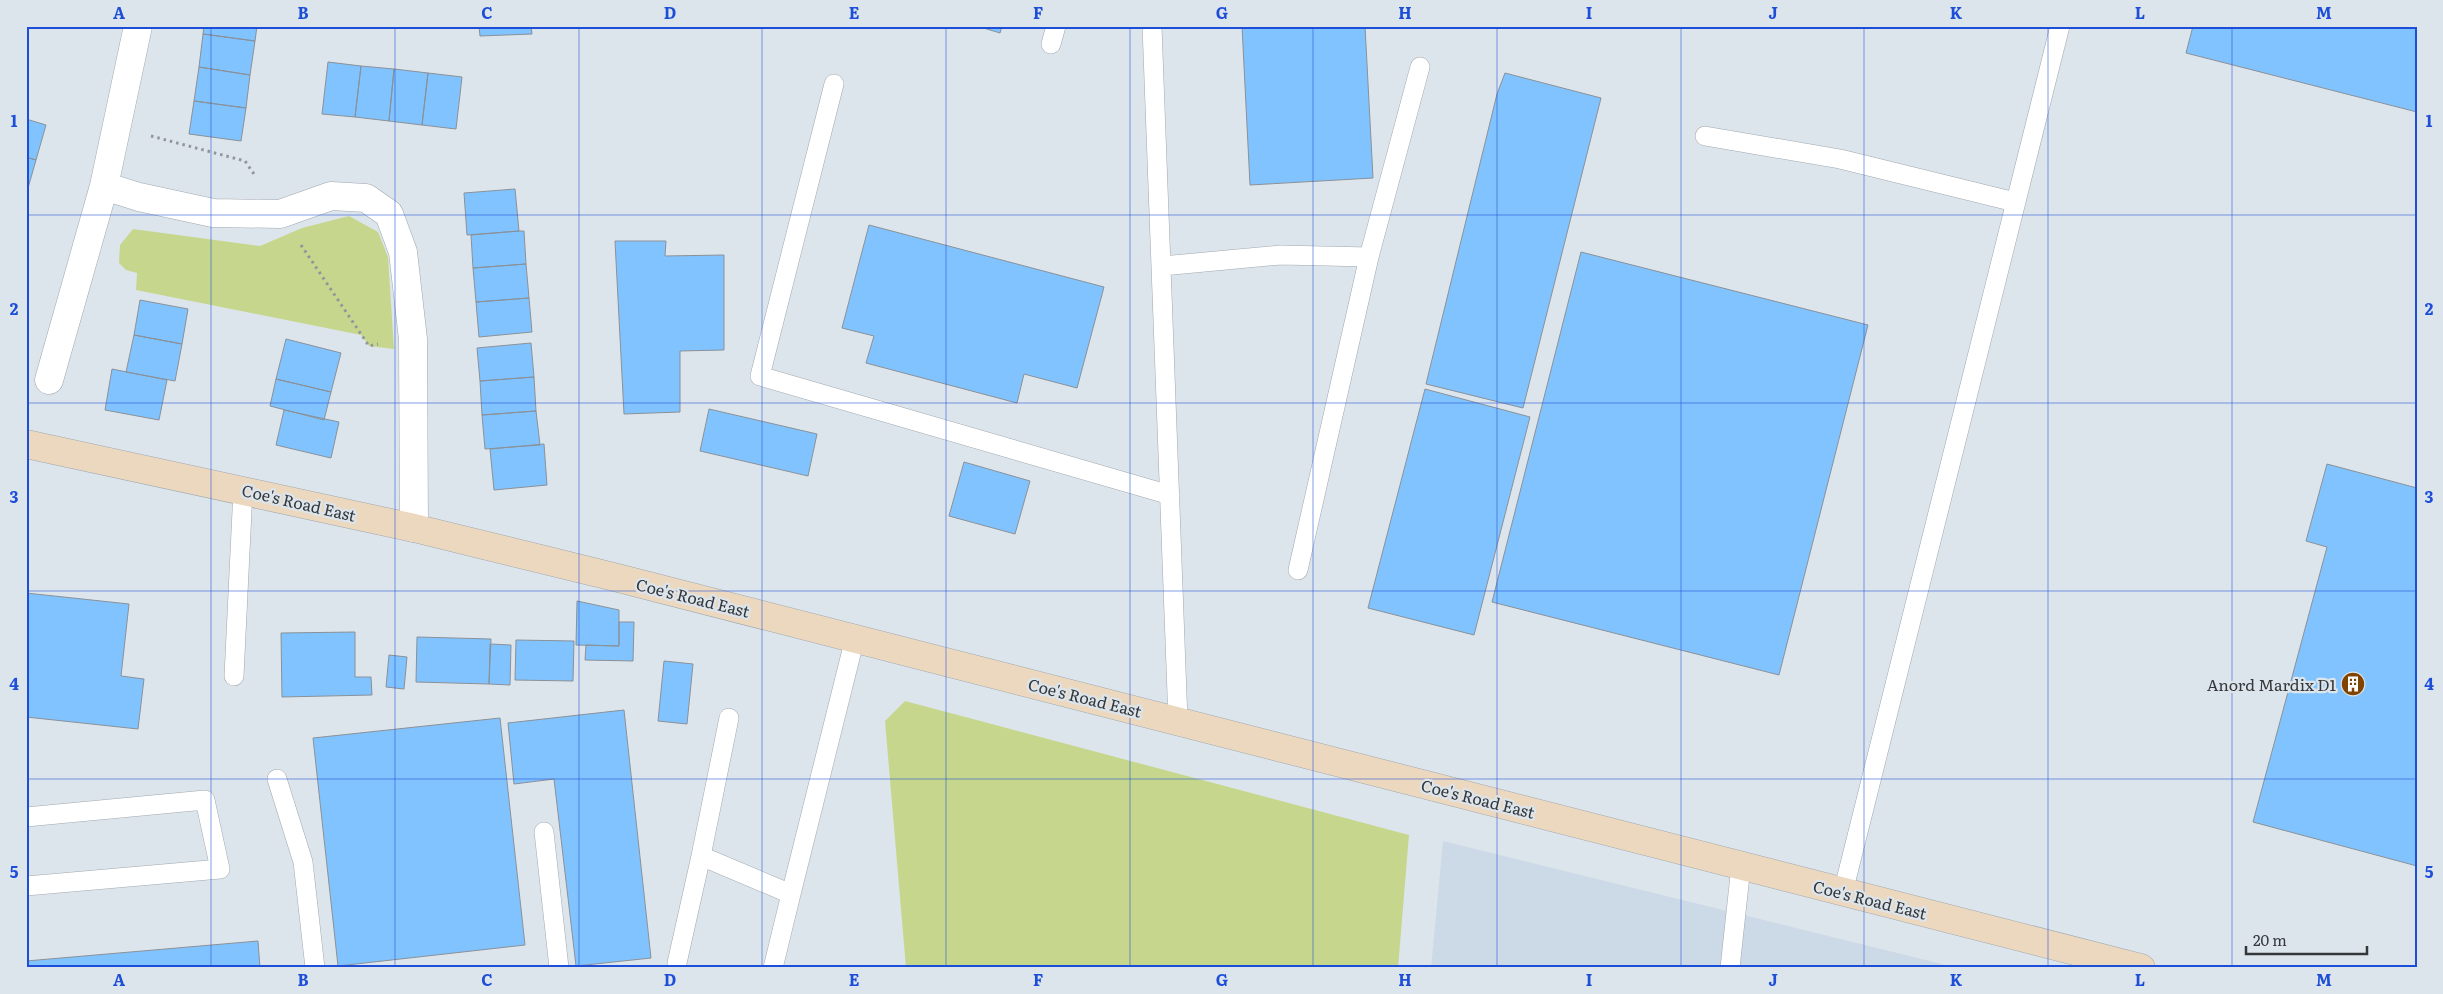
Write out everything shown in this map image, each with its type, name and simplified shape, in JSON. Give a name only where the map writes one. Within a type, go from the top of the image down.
[{"type":"street","points":[[49,380],[104,186],[138,26]]},
{"type":"street","points":[[104,186],[139,197],[213,213],[280,214],[330,196],[366,198],[389,214],[403,252],[413,339],[414,528]]},
{"type":"street","name":"Coe's Road East","points":[[26,444],[414,528],[855,638],[2140,968]]},
{"type":"lane","points":[[1152,26],[1178,721]]},
{"type":"lane","points":[[1843,892],[2060,26]]},
{"type":"lane","points":[[1298,570],[1369,257],[1420,67]]},
{"type":"lane","points":[[834,84],[760,376],[1170,495]]},
{"type":"lane","points":[[1705,136],[1840,159],[2016,202]]},
{"type":"lane","points":[[1162,266],[1281,255],[1369,257]]},
{"type":"lane","points":[[234,676],[243,490]]},
{"type":"lane","points":[[772,968],[855,638]]},
{"type":"lane","points":[[677,963],[729,718]]},
{"type":"lane","points":[[277,779],[303,862],[315,968]]},
{"type":"lane","points":[[26,817],[205,800],[220,869],[26,886]]},
{"type":"lane","points":[[544,832],[559,968]]},
{"type":"lane","points":[[701,856],[791,894]]},
{"type":"lane","points":[[1730,968],[1741,866]]},
{"type":"shaded area","points":[[1443,841],[1958,968],[1431,968]]},
{"type":"green space","points":[[349,216],[378,232],[388,257],[394,349],[369,346],[361,335],[136,290],[137,273],[126,270],[119,263],[120,245],[133,229],[260,246],[302,228]]},
{"type":"green space","points":[[905,701],[1409,835],[1398,968],[906,968],[885,721]]},
{"type":"building","points":[[204,26],[257,26],[255,41],[203,34]]},
{"type":"building","points":[[479,26],[531,26],[532,34],[480,36]]},
{"type":"building","points":[[977,26],[1002,26],[1000,33]]},
{"type":"building","points":[[1242,26],[1365,26],[1373,178],[1250,185]]},
{"type":"building","points":[[2193,26],[2417,26],[2417,112],[2186,53]]},
{"type":"building","points":[[203,34],[255,41],[250,75],[199,67]]},
{"type":"building","points":[[328,62],[361,66],[355,117],[322,114]]},
{"type":"building","points":[[361,66],[394,69],[389,121],[355,117]]},
{"type":"building","points":[[199,67],[250,75],[246,108],[194,101]]},
{"type":"building","points":[[394,69],[428,73],[422,125],[389,121]]},
{"type":"building","points":[[428,73],[462,77],[456,129],[422,125]]},
{"type":"building","points":[[1505,73],[1601,98],[1523,408],[1426,384],[1497,94]]},
{"type":"building","points":[[194,101],[246,108],[241,141],[189,134]]},
{"type":"building","points":[[26,119],[46,125],[36,160],[26,157]]},
{"type":"building","points":[[26,157],[36,160],[26,195]]},
{"type":"building","points":[[515,189],[519,231],[467,235],[464,193]]},
{"type":"building","points":[[869,225],[1104,287],[1077,388],[1024,374],[1017,403],[866,363],[874,336],[842,328]]},
{"type":"building","points":[[524,231],[526,264],[473,268],[471,235]]},
{"type":"building","points":[[615,241],[666,241],[665,256],[724,255],[724,350],[680,351],[680,412],[624,414]]},
{"type":"building","points":[[1581,252],[1868,325],[1779,675],[1492,602]]},
{"type":"building","points":[[526,264],[529,298],[476,302],[473,268]]},
{"type":"building","points":[[529,298],[532,332],[479,337],[476,302]]},
{"type":"building","points":[[140,300],[188,309],[182,344],[134,335]]},
{"type":"building","points":[[134,335],[182,344],[175,381],[126,372]]},
{"type":"building","points":[[286,339],[341,353],[331,392],[276,379]]},
{"type":"building","points":[[531,343],[534,377],[480,381],[477,348]]},
{"type":"building","points":[[112,369],[167,380],[159,420],[105,410]]},
{"type":"building","points":[[534,377],[536,411],[482,415],[480,381]]},
{"type":"building","points":[[276,379],[331,392],[324,420],[270,406]]},
{"type":"building","points":[[1425,389],[1530,417],[1474,635],[1368,608]]},
{"type":"building","points":[[709,409],[817,434],[808,476],[700,451]]},
{"type":"building","points":[[284,410],[339,422],[331,458],[276,445]]},
{"type":"building","points":[[536,411],[540,445],[485,449],[482,415]]},
{"type":"building","points":[[544,444],[547,485],[494,490],[490,449]]},
{"type":"building","points":[[964,462],[1030,481],[1015,534],[949,516]]},
{"type":"building","name":"Anord Mardix D1","points":[[2327,464],[2417,488],[2417,866],[2253,822],[2327,547],[2306,541]]},
{"type":"building","points":[[26,593],[129,604],[121,676],[144,679],[138,729],[26,717]]},
{"type":"building","points":[[577,601],[619,610],[619,646],[576,645]]},
{"type":"building","points":[[619,622],[634,622],[633,661],[585,660],[586,645],[619,646]]},
{"type":"building","points":[[355,632],[355,677],[371,677],[372,695],[282,697],[281,633]]},
{"type":"building","points":[[417,637],[491,639],[489,684],[416,682]]},
{"type":"building","points":[[516,640],[574,641],[573,681],[515,680]]},
{"type":"building","points":[[490,644],[511,645],[510,685],[489,684]]},
{"type":"building","points":[[389,655],[407,657],[404,689],[386,687]]},
{"type":"building","points":[[664,661],[693,664],[687,724],[658,721]]},
{"type":"building","points":[[624,710],[651,958],[576,966],[554,779],[514,784],[508,723]]},
{"type":"building","points":[[500,718],[525,945],[338,966],[313,738]]},
{"type":"building","points":[[258,941],[260,968],[26,968],[26,961]]},
{"type":"place","name":"Anord Mardix D1","points":[[2353,684]]}]
